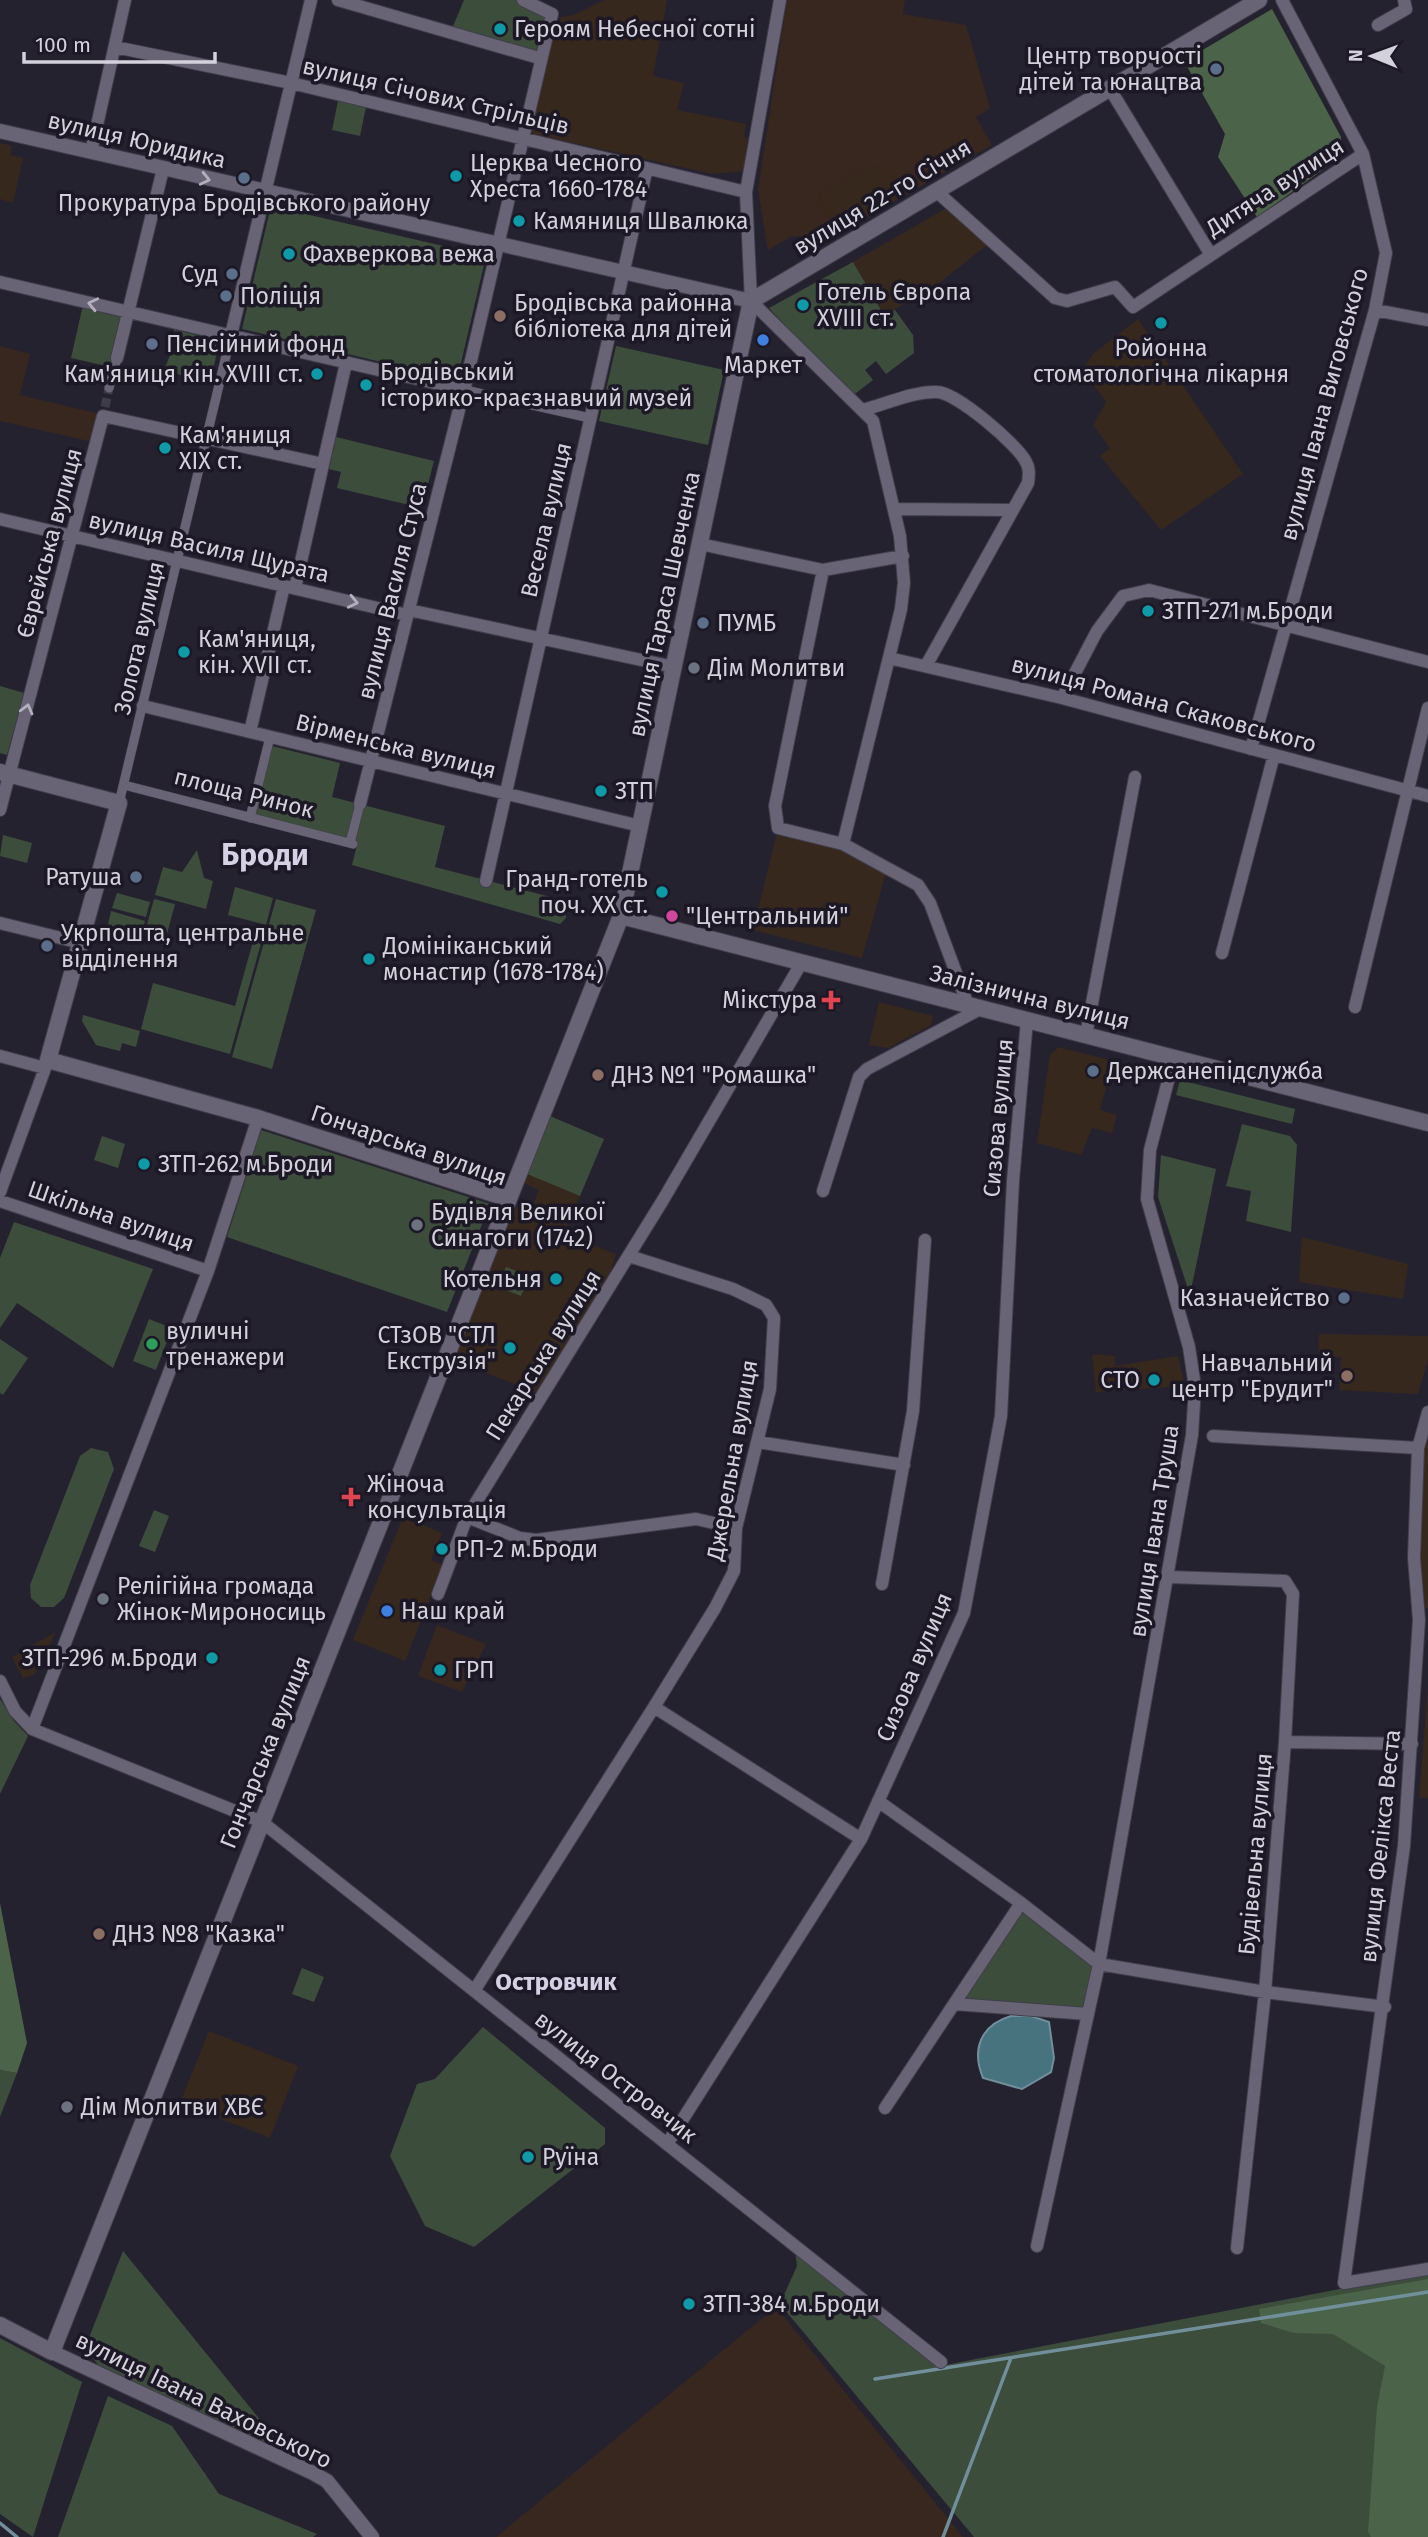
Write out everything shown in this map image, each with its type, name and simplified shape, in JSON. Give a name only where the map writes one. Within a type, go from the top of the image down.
[{"type":"main road","name":"вулиця 22-го Січня","points":[[751,301],[1259,0]]},
{"type":"main road","name":"вулиця Тараса Шевченка","points":[[509,1199],[621,916],[751,301]]},
{"type":"main road","points":[[5,774],[119,803],[47,1064],[258,1118]]},
{"type":"main road","name":"Залізнична вулиця","points":[[621,916],[1428,1123]]},
{"type":"main road","name":"Гончарська вулиця","points":[[52,2352],[509,1199],[258,1118]]},
{"type":"main road","name":"вулиця Івана Ваховського","points":[[0,2325],[52,2352]]},
{"type":"street","points":[[91,152],[125,0]]},
{"type":"street","points":[[231,335],[311,0]]},
{"type":"street","points":[[338,0],[539,58]]},
{"type":"street","name":"вулиця Василя Стуса","points":[[352,844],[370,762],[465,390],[539,58],[552,14],[523,0]]},
{"type":"street","points":[[751,301],[746,192],[780,0]]},
{"type":"street","name":"вулиця Івана Виговського","points":[[1251,750],[1375,310],[1386,253],[1363,154],[1282,0]]},
{"type":"street","points":[[1378,25],[1406,9],[1404,0]]},
{"type":"street","name":"вулиця Січових Стрільців","points":[[115,47],[291,83],[746,192]]},
{"type":"street","name":"Дитяча вулиця","points":[[1110,89],[1211,255]]},
{"type":"street","name":"вулиця Юридика","points":[[0,131],[498,245]]},
{"type":"street","name":"Дитяча вулиця","points":[[936,191],[1055,298],[1067,301],[1115,287],[1133,307],[1363,154]]},
{"type":"street","name":"Весела вулиця","points":[[486,881],[647,168]]},
{"type":"street","points":[[109,388],[163,169]]},
{"type":"street","points":[[498,245],[751,301],[873,421],[895,509],[903,556],[901,609],[843,844]]},
{"type":"street","points":[[0,282],[590,418]]},
{"type":"street","points":[[1375,310],[1428,320]]},
{"type":"street","name":"Золота вулиця","points":[[119,803],[231,335]]},
{"type":"street","points":[[250,732],[323,464],[346,363]]},
{"type":"street","points":[[863,410],[929,392],[952,395],[1014,446],[1026,460],[1030,471],[1028,483],[927,664]]},
{"type":"street","name":"Єврейська вулиця","points":[[0,810],[5,774],[104,412],[206,439]]},
{"type":"street","points":[[206,439],[323,464]]},
{"type":"street","points":[[895,509],[1013,510]]},
{"type":"street","name":"вулиця Василя Щурата","points":[[0,519],[289,587],[674,667]]},
{"type":"street","points":[[700,544],[823,570],[903,556]]},
{"type":"street","points":[[822,1191],[859,1077],[867,1069],[975,1007],[930,904],[918,886],[843,844],[779,828],[775,806],[823,570]]},
{"type":"street","points":[[1062,698],[1097,631],[1123,597],[1149,590],[1428,662]]},
{"type":"street","name":"вулиця Романа Скаковського","points":[[889,658],[927,664],[1062,698],[1428,796]]},
{"type":"street","name":"Вірменська вулиця","points":[[143,706],[640,826]]},
{"type":"street","points":[[1354,1007],[1428,708]]},
{"type":"street","points":[[250,818],[270,737]]},
{"type":"street","points":[[1222,953],[1274,755]]},
{"type":"street","points":[[1086,1035],[1135,776]]},
{"type":"street","name":"площа Ринок","points":[[124,785],[352,844]]},
{"type":"street","points":[[0,923],[81,943]]},
{"type":"street","name":"Пекарська вулиця","points":[[438,1594],[467,1517],[629,1256],[802,962]]},
{"type":"street","name":"Сизова вулиця","points":[[667,2144],[861,1839],[964,1613],[974,1571],[1000,1416],[1013,1181],[1027,1020]]},
{"type":"street","points":[[0,1056],[47,1064],[0,1192]]},
{"type":"street","name":"вулиця Івана Труша","points":[[1037,2246],[1098,1965],[1169,1577],[1192,1435],[1195,1387],[1175,1289],[1147,1199],[1150,1150],[1174,1058]]},
{"type":"street","points":[[0,1681],[15,1711],[32,1728],[208,1271],[258,1118]]},
{"type":"street","name":"Шкільна вулиця","points":[[0,1201],[208,1271]]},
{"type":"street","points":[[882,1584],[914,1411],[925,1240]]},
{"type":"street","name":"Джерельна вулиця","points":[[474,1991],[654,1707],[734,1571],[736,1528],[769,1389],[775,1334],[774,1318],[766,1306],[733,1289],[629,1256]]},
{"type":"street","name":"вулиця Фелікса Веста","points":[[1428,1412],[1418,1448],[1414,1558],[1419,1620],[1404,1846],[1385,2007],[1344,2283],[1428,2269]]},
{"type":"street","points":[[1213,1436],[1418,1448]]},
{"type":"street","points":[[758,1442],[904,1465]]},
{"type":"street","points":[[467,1517],[520,1538],[536,1540],[696,1519],[736,1528]]},
{"type":"street","name":"Будівельна вулиця","points":[[1169,1577],[1285,1581],[1293,1594],[1285,1742],[1265,1992],[1237,2248]]},
{"type":"street","points":[[654,1707],[861,1839]]},
{"type":"street","name":"вулиця Островчик","points":[[32,1728],[262,1822],[941,2362]]},
{"type":"street","points":[[1285,1742],[1412,1744]]},
{"type":"street","points":[[878,1801],[1021,1903],[1098,1965],[1265,1992],[1385,2007]]},
{"type":"street","points":[[885,2108],[1021,1903]]},
{"type":"street","points":[[954,2004],[1088,2014]]},
{"type":"street","name":"вулиця Івана Ваховського","points":[[52,2352],[181,2415],[313,2473],[327,2482],[372,2537]]},
{"type":"shaded area","points":[[604,0],[667,0],[653,76],[684,83],[677,110],[746,124],[744,137],[748,138],[743,171],[712,174],[529,133],[547,57],[561,17],[574,15]]},
{"type":"shaded area","points":[[787,0],[905,0],[903,14],[966,25],[990,108],[976,117],[992,145],[902,197],[884,164],[857,171],[823,190],[819,201],[839,233],[808,250],[800,236],[790,237],[768,250],[758,190]]},
{"type":"shaded area","points":[[0,143],[12,146],[10,155],[23,158],[13,203],[0,199]]},
{"type":"shaded area","points":[[884,164],[902,197],[839,233],[819,201],[823,190],[857,171]]},
{"type":"shaded area","points":[[950,206],[991,242],[939,283],[885,315],[853,262]]},
{"type":"shaded area","points":[[1138,319],[1243,474],[1161,530],[1100,456],[1110,448],[1093,425],[1106,402],[1083,369],[1093,354]]},
{"type":"shaded area","points":[[0,346],[30,354],[20,395],[100,414],[93,442],[0,421]]},
{"type":"shaded area","points":[[778,828],[843,844],[887,869],[862,958],[753,930]]},
{"type":"shaded area","points":[[879,1002],[933,1016],[931,1025],[888,1048],[869,1045]]},
{"type":"shaded area","points":[[1059,1047],[1113,1061],[1100,1110],[1117,1115],[1112,1133],[1092,1128],[1081,1155],[1037,1143],[1050,1055]]},
{"type":"shaded area","points":[[527,1174],[580,1196],[568,1226],[590,1235],[587,1243],[616,1254],[611,1271],[537,1393],[454,1360],[514,1206],[524,1210],[527,1203],[533,1205],[539,1190],[524,1183]]},
{"type":"shaded area","points":[[1302,1237],[1408,1264],[1403,1299],[1299,1282]]},
{"type":"shaded area","points":[[1319,1334],[1428,1336],[1428,1359],[1418,1394],[1339,1390],[1341,1357],[1318,1356]]},
{"type":"shaded area","points":[[1092,1354],[1115,1356],[1115,1366],[1178,1356],[1185,1386],[1096,1392]]},
{"type":"shaded area","points":[[1428,1436],[1428,1608],[1425,1608],[1420,1557],[1424,1449]]},
{"type":"shaded area","points":[[403,1517],[442,1533],[431,1560],[443,1565],[405,1661],[353,1640]]},
{"type":"shaded area","points":[[437,1625],[486,1644],[462,1692],[418,1676]]},
{"type":"shaded area","points":[[56,1632],[34,1675],[23,1678],[12,1657]]},
{"type":"shaded area","points":[[1428,1686],[1428,1798],[1419,1798]]},
{"type":"shaded area","points":[[209,2031],[298,2066],[270,2138],[180,2103]]},
{"type":"shaded area","points":[[776,2307],[963,2537],[496,2537]]},
{"type":"green space","points":[[464,0],[523,0],[552,14],[539,58],[451,31]]},
{"type":"green space","points":[[1272,9],[1341,137],[1339,158],[1257,217],[1218,157],[1225,134],[1184,61]]},
{"type":"green space","points":[[338,101],[366,107],[360,136],[332,130]]},
{"type":"green space","points":[[271,206],[486,256],[457,380],[242,329]]},
{"type":"green space","points":[[853,262],[884,315],[895,310],[913,335],[914,353],[886,374],[876,361],[865,370],[873,380],[852,396],[769,308]]},
{"type":"green space","points":[[83,305],[124,314],[111,367],[71,358]]},
{"type":"green space","points":[[174,330],[220,340],[210,382],[164,371],[174,344]]},
{"type":"green space","points":[[616,346],[724,370],[708,445],[599,421]]},
{"type":"green space","points":[[336,437],[434,461],[422,508],[337,488],[341,472],[329,469]]},
{"type":"green space","points":[[0,686],[24,693],[7,755],[0,753]]},
{"type":"green space","points":[[268,745],[340,763],[332,797],[445,826],[435,867],[566,901],[566,918],[560,924],[352,865],[357,845],[250,818]]},
{"type":"green space","points":[[3,835],[32,843],[27,863],[0,856]]},
{"type":"green space","points":[[197,850],[204,878],[213,881],[206,909],[155,895],[163,867],[182,872]]},
{"type":"green space","points":[[235,887],[273,898],[266,925],[228,915]]},
{"type":"green space","points":[[117,893],[150,902],[146,917],[112,908]]},
{"type":"green space","points":[[154,899],[175,904],[164,945],[143,939]]},
{"type":"green space","points":[[276,899],[316,910],[272,1069],[232,1057]]},
{"type":"green space","points":[[111,911],[145,921],[140,938],[107,929]]},
{"type":"green space","points":[[257,927],[265,929],[230,1054],[141,1029],[153,983],[235,1006]]},
{"type":"green space","points":[[83,1015],[140,1031],[136,1047],[122,1043],[120,1051],[96,1045],[82,1021]]},
{"type":"green space","points":[[1180,1080],[1295,1109],[1292,1124],[1176,1095]]},
{"type":"green space","points":[[550,1116],[604,1139],[580,1196],[527,1174]]},
{"type":"green space","points":[[1242,1124],[1290,1136],[1297,1145],[1291,1232],[1246,1221],[1251,1191],[1226,1186]]},
{"type":"green space","points":[[261,1130],[490,1204],[447,1312],[227,1237]]},
{"type":"green space","points":[[102,1136],[125,1144],[118,1168],[94,1160]]},
{"type":"green space","points":[[1161,1155],[1216,1169],[1190,1295],[1158,1197]]},
{"type":"green space","points":[[14,1222],[153,1269],[113,1368],[17,1303],[0,1328],[0,1258]]},
{"type":"green space","points":[[506,1267],[529,1276],[521,1296],[498,1287]]},
{"type":"green space","name":"вуличні тренажери","points":[[149,1319],[172,1328],[156,1370],[133,1361]]},
{"type":"green space","points":[[0,1339],[28,1358],[3,1395],[0,1393]]},
{"type":"green space","points":[[91,1448],[108,1452],[114,1469],[64,1598],[54,1607],[41,1607],[31,1598],[30,1585],[80,1456]]},
{"type":"green space","points":[[154,1510],[169,1516],[155,1552],[139,1546]]},
{"type":"green space","points":[[0,1699],[14,1721],[28,1736],[0,1794]]},
{"type":"green space","points":[[0,1903],[27,2043],[17,2073],[0,2070]]},
{"type":"green space","points":[[1022,1909],[1095,1967],[1086,2010],[961,2001]]},
{"type":"green space","points":[[302,1968],[324,1977],[314,2002],[292,1994]]},
{"type":"green space","points":[[483,2027],[605,2128],[605,2144],[474,2247],[425,2226],[390,2156],[417,2084],[435,2079]]},
{"type":"green space","points":[[0,2070],[17,2073],[0,2117]]},
{"type":"green space","points":[[795,2250],[940,2366],[1428,2272],[1428,2537],[974,2537],[780,2304],[797,2266]]},
{"type":"green space","points":[[123,2251],[283,2451],[100,2367],[90,2355],[90,2335]]},
{"type":"green space","points":[[1428,2279],[1428,2537],[1371,2537],[1368,2532],[1377,2407],[1385,2366],[1333,2334],[1294,2333],[1261,2323],[1259,2309]]},
{"type":"green space","points":[[0,2338],[82,2382],[33,2537],[0,2514]]},
{"type":"green space","points":[[108,2396],[172,2426],[219,2494],[317,2534],[313,2537],[58,2537]]},
{"type":"water","points":[[1011,2016],[1031,2016],[1049,2022],[1054,2058],[1051,2072],[1022,2089],[983,2078],[978,2057],[981,2040],[986,2032],[992,2025]]},
{"type":"waterway","points":[[875,2379],[1428,2292]]},
{"type":"waterway","points":[[943,2537],[1011,2358]]},
{"type":"waterway","points":[[0,2523],[17,2537]]},
{"type":"tunnel","points":[[105,407],[109,388]]},
{"type":"place","name":"Героям Небесної сотні","points":[[500,29]]},
{"type":"place","name":"Центр творчості дітей та юнацтва","points":[[1216,69]]},
{"type":"place","name":"Церква Чесного Хреста 1660-1784","points":[[456,176]]},
{"type":"place","name":"Прокуратура Бродівського району","points":[[244,178]]},
{"type":"place","name":"Камяниця Швалюка","points":[[519,221]]},
{"type":"place","name":"Фахверкова вежа","points":[[289,254]]},
{"type":"place","name":"Cуд","points":[[232,274]]},
{"type":"place","name":"Поліція","points":[[226,296]]},
{"type":"place","name":"Готель Європа XVIII ст.","points":[[803,305]]},
{"type":"place","name":"Бродівська районна бібліотека для дітей","points":[[500,316]]},
{"type":"place","name":"Ройонна стоматологічна лікарня","points":[[1161,323]]},
{"type":"place","name":"Маркет","points":[[763,340]]},
{"type":"place","name":"Пенсійний фонд","points":[[152,344]]},
{"type":"place","name":"Кам'яниця кін. XVIII ст.","points":[[317,374]]},
{"type":"place","name":"Бродівський історико-краєзнавчий музей","points":[[366,385]]},
{"type":"place","name":"Кам'яниця XIX ст.","points":[[165,448]]},
{"type":"place","name":"ЗТП-271 м.Броди","points":[[1148,611]]},
{"type":"place","name":"ПУМБ","points":[[703,623]]},
{"type":"place","name":"Кам'яниця, кін. XVII ст.","points":[[184,652]]},
{"type":"place","name":"Дім Молитви","points":[[694,668]]},
{"type":"place","name":"ЗТП","points":[[601,791]]},
{"type":"place","name":"Ратуша","points":[[136,877]]},
{"type":"place","name":"Гранд-готель поч. XX ст.","points":[[662,892]]},
{"type":"place","name":"\"Центральний\"","points":[[672,916]]},
{"type":"place","name":"Укрпошта, центральне відділення","points":[[47,946]]},
{"type":"place","name":"Домініканський монастир (1678-1784)","points":[[369,959]]},
{"type":"place","name":"Мікстура","points":[[831,1000]]},
{"type":"place","name":"Держсанепідслужба","points":[[1093,1071]]},
{"type":"place","name":"ДНЗ №1 \"Ромашка\"","points":[[598,1075]]},
{"type":"place","name":"ЗТП-262 м.Броди","points":[[144,1164]]},
{"type":"place","name":"Будівля Великої Синагоги (1742)","points":[[417,1225]]},
{"type":"place","name":"Котельня","points":[[556,1279]]},
{"type":"place","name":"Казначейство","points":[[1344,1298]]},
{"type":"place","name":"вуличні тренажери","points":[[152,1344]]},
{"type":"place","name":"СТзОВ \"СТЛ Екструзія\"","points":[[510,1348]]},
{"type":"place","name":"Навчальний центр \"Ерудит\"","points":[[1347,1376]]},
{"type":"place","name":"СТО","points":[[1154,1380]]},
{"type":"place","name":"Жіноча консультація","points":[[351,1497]]},
{"type":"place","name":"РП-2 м.Броди","points":[[442,1549]]},
{"type":"place","name":"Релігійна громада Жінок-Мироносиць","points":[[103,1599]]},
{"type":"place","name":"Наш край","points":[[387,1611]]},
{"type":"place","name":"ЗТП-296 м.Броди","points":[[212,1658]]},
{"type":"place","name":"ГРП","points":[[440,1670]]},
{"type":"place","name":"ДНЗ №8 \"Казка\"","points":[[99,1934]]},
{"type":"place","name":"Дім Молитви ХВЄ","points":[[67,2107]]},
{"type":"place","name":"Руїна","points":[[528,2157]]},
{"type":"place","name":"ЗТП-384 м.Броди","points":[[689,2304]]},
{"type":"district","name":"Броди","points":[[265,855]]},
{"type":"district","name":"Островчик","points":[[556,1982]]}]
